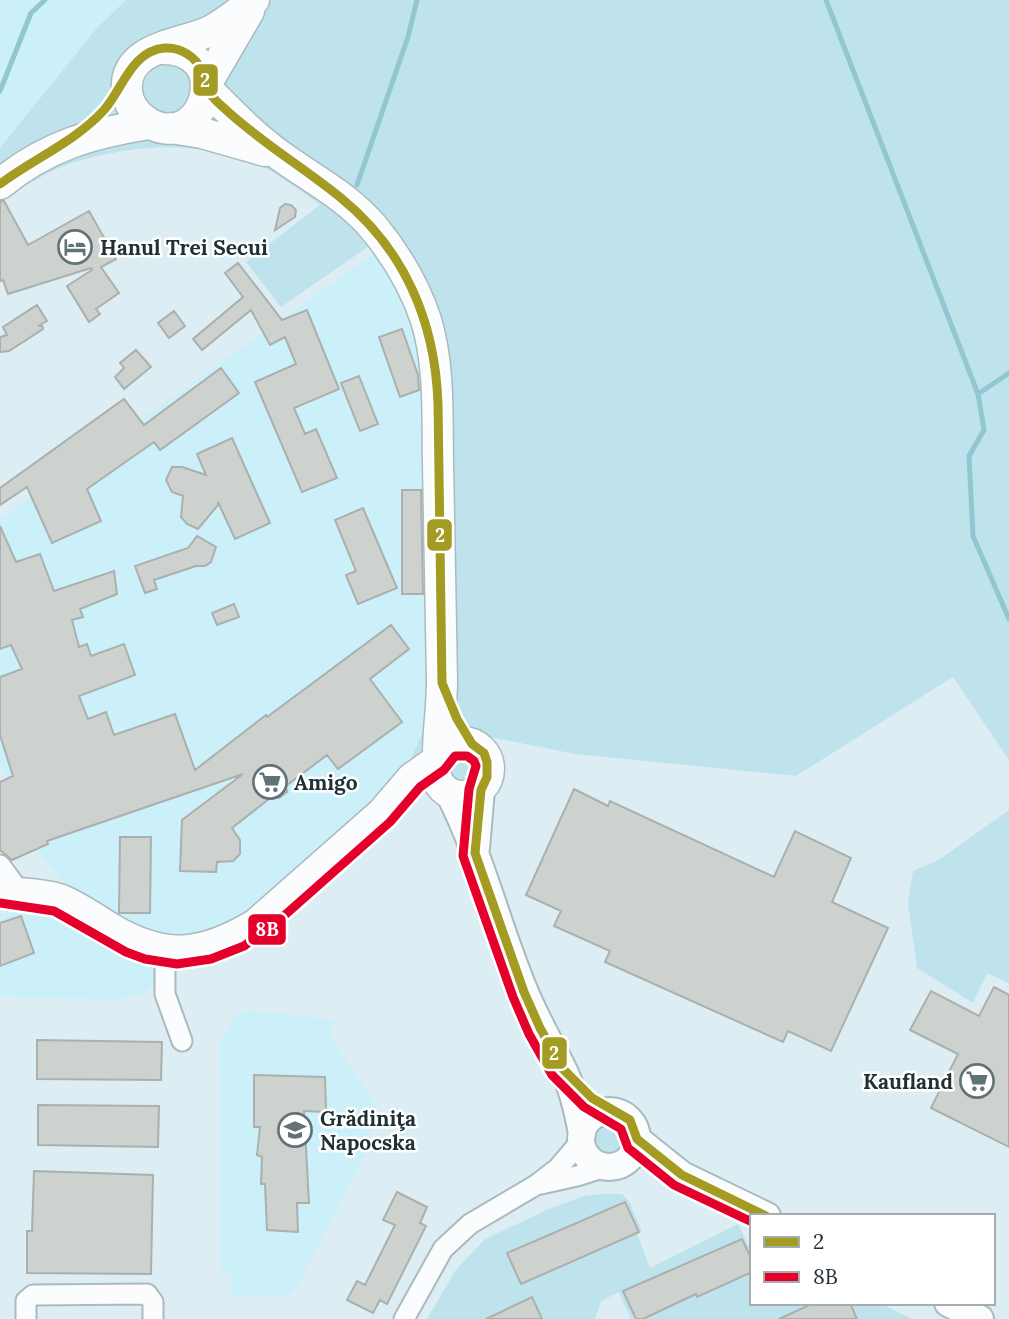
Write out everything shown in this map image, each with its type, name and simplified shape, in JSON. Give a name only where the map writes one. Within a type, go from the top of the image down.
[{"type":"main road","points":[[62,145],[103,111],[136,63],[146,54],[212,30],[254,0]]},
{"type":"main road","points":[[0,184],[23,166],[62,145],[95,134],[182,125],[200,111],[207,86],[254,0]]},
{"type":"main road","points":[[158,49],[172,48],[195,59],[203,70],[207,86],[249,130],[282,157],[333,191],[372,226],[405,273],[426,320],[435,369],[442,683],[436,777],[447,792],[475,853],[519,979],[540,1028],[564,1069],[575,1101],[581,1138],[589,1158],[610,1166],[682,1175]]},
{"type":"main road","points":[[129,74],[127,94],[142,119],[160,126],[202,132],[282,157]]},
{"type":"main road","points":[[442,683],[457,719],[472,744],[484,753],[488,765],[487,777],[481,790],[475,853]]},
{"type":"main road","points":[[9,896],[58,899],[132,941],[165,951],[208,947],[238,935],[256,924],[382,813],[412,778],[453,743],[472,744]]},
{"type":"main road","points":[[382,813],[411,800],[447,792],[467,795],[481,790]]},
{"type":"main road","points":[[564,1069],[586,1093],[613,1112]]},
{"type":"main road","points":[[581,1138],[585,1125],[604,1112],[624,1115],[630,1120],[637,1139],[636,1147],[630,1158],[610,1166]]},
{"type":"main road","points":[[637,1139],[682,1175],[763,1214]]},
{"type":"main road","points":[[952,1305],[980,1319]]},
{"type":"street","points":[[0,866],[14,884],[9,896]]},
{"type":"street","points":[[165,951],[165,994],[182,1041]]},
{"type":"street","points":[[404,1319],[443,1249],[470,1224],[536,1185],[558,1168],[581,1138]]},
{"type":"street","points":[[536,1185],[610,1166]]},
{"type":"street","points":[[26,1319],[26,1301],[33,1295],[129,1294],[147,1294],[152,1298],[153,1319]]},
{"type":"shaded area","points":[[0,0],[126,0],[96,29],[0,148]]},
{"type":"shaded area","points":[[126,0],[1009,0],[1009,760],[953,677],[796,776],[575,754],[485,736],[454,736],[411,758],[426,725],[433,700],[425,384],[414,331],[399,292],[369,246],[281,307],[246,262],[320,205],[262,166],[222,152],[200,149],[133,149],[90,158],[69,164],[33,181],[0,203],[0,148],[96,29]]},
{"type":"shaded area","points":[[375,253],[399,292],[414,331],[425,384],[433,700],[426,725],[411,758],[331,844],[243,918],[211,933],[182,939],[159,936],[126,923],[69,888],[37,852],[0,764],[0,519]]},
{"type":"shaded area","points":[[463,749],[476,755],[482,768],[476,781],[463,787],[450,781],[444,768],[450,755]]},
{"type":"shaded area","points":[[1009,810],[1009,983],[987,973],[973,1003],[917,968],[908,903],[913,871],[940,859]]},
{"type":"shaded area","points":[[35,908],[56,912],[155,964],[154,984],[146,992],[120,999],[0,997],[0,915]]},
{"type":"shaded area","name":"Grădiniţa Napocska","points":[[250,1010],[336,1020],[329,1034],[377,1107],[365,1154],[297,1287],[291,1294],[284,1296],[231,1296],[231,1273],[221,1272],[219,1043],[235,1016]]},
{"type":"shaded area","points":[[610,1121],[623,1126],[628,1139],[623,1152],[610,1157],[597,1152],[592,1139],[597,1126]]},
{"type":"shaded area","points":[[622,1194],[629,1201],[642,1231],[637,1234],[650,1268],[738,1224],[750,1249],[750,1305],[883,1305],[912,1319],[631,1319],[619,1292],[601,1301],[595,1319],[427,1319],[455,1271],[485,1239],[584,1196]]},
{"type":"building","points":[[0,201],[4,201],[28,245],[89,211],[116,259],[101,267],[119,293],[96,309],[100,314],[89,322],[67,286],[92,270],[91,268],[8,294],[3,280],[0,281]]},
{"type":"building","points":[[285,204],[296,210],[295,217],[275,230],[280,208]]},
{"type":"building","points":[[238,263],[282,320],[307,310],[339,389],[294,408],[305,434],[316,429],[337,478],[302,492],[255,382],[296,364],[285,337],[270,345],[251,310],[202,350],[193,339],[243,297],[225,273]]},
{"type":"building","points":[[37,305],[47,321],[38,326],[42,325],[43,329],[9,351],[0,352],[0,337],[7,335],[3,327]]},
{"type":"building","points":[[174,311],[185,326],[169,338],[158,323]]},
{"type":"building","points":[[402,329],[418,375],[419,390],[400,397],[379,337]]},
{"type":"building","points":[[136,350],[151,367],[124,389],[115,377],[124,368],[120,363]]},
{"type":"building","points":[[221,368],[239,393],[160,450],[154,442],[87,489],[101,521],[52,543],[27,487],[0,505],[0,488],[124,399],[144,425]]},
{"type":"building","points":[[359,376],[378,424],[360,431],[341,383]]},
{"type":"building","points":[[232,438],[270,523],[235,539],[218,502],[198,529],[187,524],[181,517],[183,496],[172,492],[166,480],[172,467],[182,467],[206,475],[197,454]]},
{"type":"building","points":[[402,490],[421,490],[423,594],[402,594]]},
{"type":"building","points":[[363,508],[397,588],[358,604],[346,575],[356,571],[335,520]]},
{"type":"building","points":[[0,526],[16,562],[40,554],[54,591],[114,571],[117,594],[80,609],[83,617],[72,620],[79,647],[87,644],[91,656],[124,644],[135,675],[79,696],[88,719],[106,712],[114,735],[175,714],[195,770],[391,625],[409,649],[370,679],[402,722],[338,769],[327,755],[286,786],[287,792],[279,798],[274,795],[232,828],[240,840],[240,854],[233,861],[217,862],[216,872],[180,871],[182,820],[243,774],[47,841],[48,844],[12,860],[0,850],[0,782],[13,776],[0,735],[0,677],[22,669],[11,645],[0,649]]},
{"type":"building","points":[[197,536],[216,547],[211,562],[154,580],[157,589],[145,593],[135,566],[188,548]]},
{"type":"building","points":[[234,604],[239,617],[217,625],[212,613]]},
{"type":"building","points":[[574,789],[608,806],[610,801],[774,877],[795,831],[851,858],[832,902],[888,928],[831,1051],[788,1031],[783,1042],[605,962],[610,951],[554,926],[561,911],[526,895]]},
{"type":"building","points":[[120,837],[151,837],[150,913],[119,913]]},
{"type":"building","points":[[21,916],[34,953],[0,966],[0,923]]},
{"type":"building","name":"Kaufland","points":[[994,987],[1009,995],[1009,1147],[931,1108],[958,1054],[910,1030],[931,991],[979,1016]]},
{"type":"building","points":[[37,1040],[162,1042],[161,1080],[37,1079]]},
{"type":"building","points":[[254,1075],[325,1077],[326,1112],[304,1111],[309,1203],[297,1203],[298,1232],[267,1230],[265,1184],[261,1184],[262,1157],[257,1155],[260,1127],[254,1127]]},
{"type":"building","points":[[38,1105],[159,1106],[158,1147],[38,1145]]},
{"type":"building","points":[[34,1171],[153,1175],[151,1274],[27,1273],[27,1231],[32,1231]]},
{"type":"building","points":[[397,1192],[427,1207],[420,1223],[426,1226],[387,1304],[380,1300],[373,1313],[347,1300],[357,1281],[365,1285],[395,1225],[383,1220]]},
{"type":"building","points":[[625,1202],[639,1232],[521,1284],[507,1253]]},
{"type":"building","points":[[742,1239],[750,1256],[750,1273],[643,1319],[636,1319],[623,1291]]},
{"type":"building","points":[[532,1297],[542,1319],[486,1319]]},
{"type":"building","points":[[810,1305],[851,1305],[857,1319],[779,1319]]},
{"type":"waterway","points":[[0,91],[31,13],[45,0]]},
{"type":"waterway","points":[[357,185],[408,37],[417,0]]},
{"type":"waterway","points":[[826,0],[978,394],[984,430],[969,456],[973,536],[1009,619]]},
{"type":"waterway","points":[[978,394],[1009,373]]},
{"type":"transit line","name":"2","points":[[0,184],[93,121],[144,56],[154,50],[171,48],[182,51],[196,62],[203,72],[208,90],[220,104],[252,132],[341,198],[383,241],[412,290],[431,344],[438,403],[442,683],[457,719],[472,744],[484,753],[487,762],[487,777],[481,790],[475,853],[524,992],[563,1069],[592,1098],[630,1120],[637,1139],[682,1175],[762,1214]]},
{"type":"transit line","name":"8B","points":[[0,903],[54,911],[126,952],[145,959],[177,964],[211,959],[244,946],[277,922],[390,822],[420,787],[444,770],[455,756],[467,756],[476,766],[469,789],[463,856],[513,997],[529,1034],[552,1075],[584,1107],[621,1129],[628,1148],[674,1185],[750,1221]]},
{"type":"place","name":"Hanul Trei Secui","points":[[75,247]]},
{"type":"place","name":"Amigo","points":[[270,782]]},
{"type":"place","name":"Kaufland","points":[[977,1081]]},
{"type":"place","name":"Grădiniţa Napocska","points":[[295,1130]]}]
